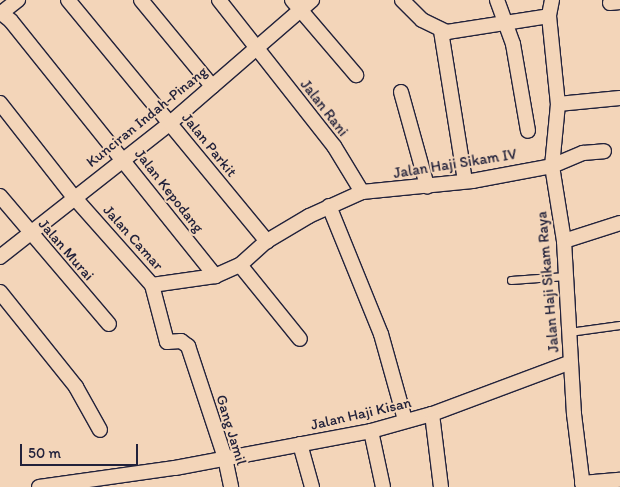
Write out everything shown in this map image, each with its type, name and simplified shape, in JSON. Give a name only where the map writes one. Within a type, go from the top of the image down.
[{"type":"street","points":[[0,13],[18,0]]},
{"type":"street","name":"Jalan Parkit","points":[[68,0],[267,241]]},
{"type":"street","points":[[141,0],[212,86]]},
{"type":"street","name":"Jalan Rani","points":[[219,0],[334,146],[362,192]]},
{"type":"street","name":"Kunciran Indah-Pinang","points":[[0,257],[28,232],[170,123],[256,47],[296,5],[312,0]]},
{"type":"street","points":[[402,0],[422,20],[441,31],[549,16]]},
{"type":"street","points":[[497,0],[503,23],[513,44],[528,131]]},
{"type":"street","name":"Jalan Haji Sikam Raya","points":[[552,0],[549,16],[558,104],[552,166],[564,241],[571,362],[582,485]]},
{"type":"street","points":[[296,5],[356,74]]},
{"type":"street","name":"Jalan Kepodang","points":[[0,13],[11,21],[215,276]]},
{"type":"street","points":[[441,31],[465,182]]},
{"type":"street","points":[[401,92],[427,186]]},
{"type":"street","points":[[558,104],[620,98]]},
{"type":"street","name":"Jalan Camar","points":[[0,102],[74,196],[152,285],[215,276],[240,265],[267,241],[329,206],[362,192]]},
{"type":"street","name":"Jalan Haji Sikam IV","points":[[362,192],[465,182],[552,166],[582,153],[604,151]]},
{"type":"street","name":"Jalan Murai","points":[[0,196],[28,232],[109,324]]},
{"type":"street","points":[[329,206],[382,334],[405,420]]},
{"type":"street","points":[[564,241],[620,223]]},
{"type":"street","points":[[240,265],[300,339]]},
{"type":"street","name":"Gang Jamil","points":[[152,285],[167,342],[186,342],[225,458],[231,487]]},
{"type":"street","points":[[0,292],[76,388],[100,430]]},
{"type":"street","name":"Jalan Haji Kisan","points":[[40,487],[150,471],[371,431],[432,414],[571,362]]},
{"type":"street","points":[[432,414],[441,487]]},
{"type":"street","points":[[371,431],[383,487]]},
{"type":"street","points":[[300,444],[312,487]]},
{"type":"street","points":[[582,485],[620,480]]},
{"type":"lane","points":[[511,280],[566,276]]},
{"type":"lane","points":[[569,332],[620,325]]}]
